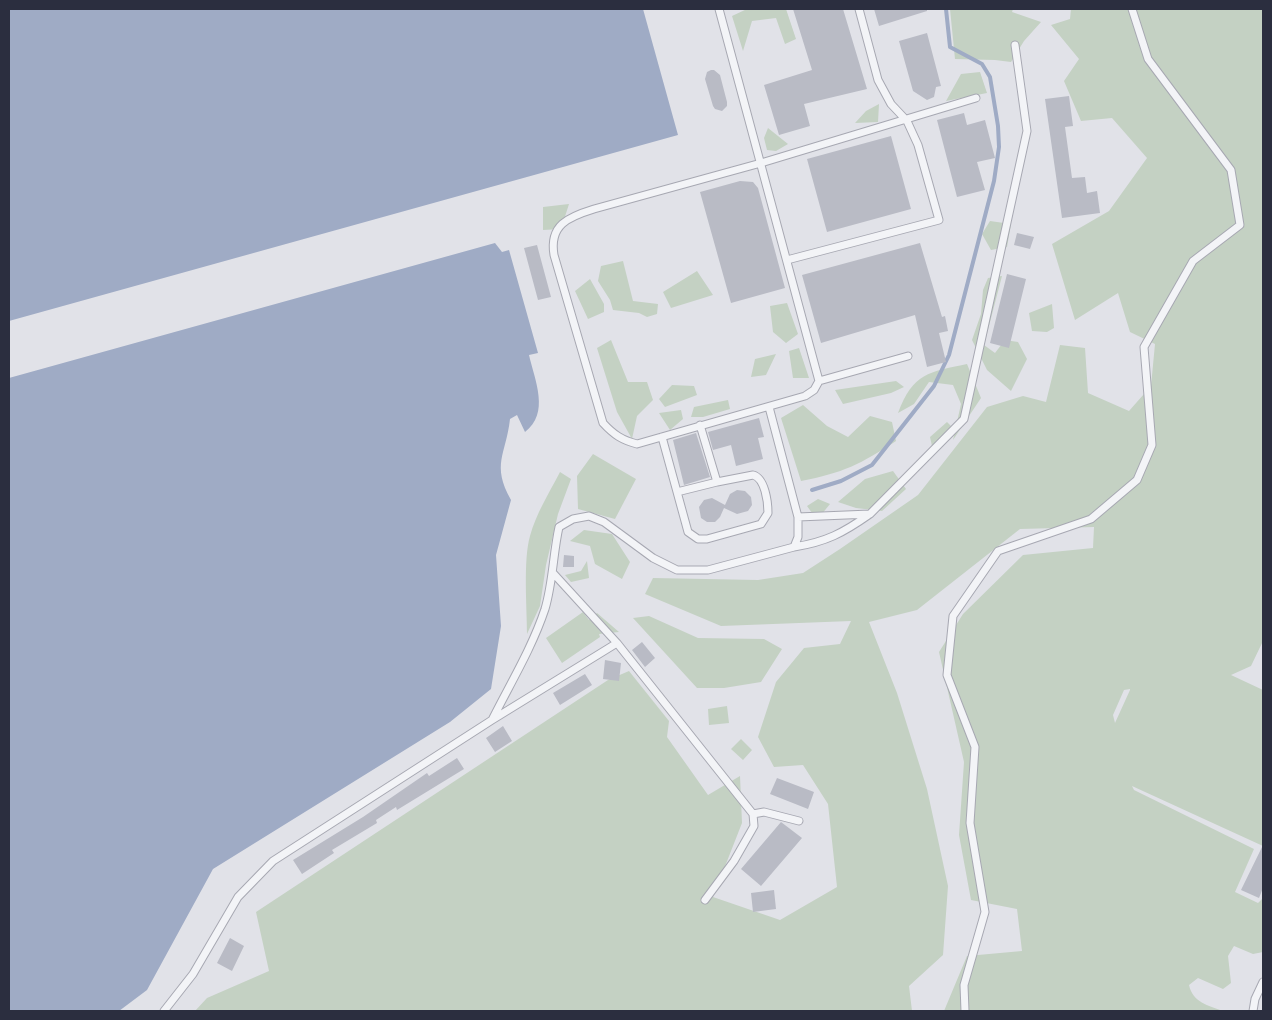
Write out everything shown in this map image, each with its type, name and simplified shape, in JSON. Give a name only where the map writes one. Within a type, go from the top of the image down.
[{"type":"lane","points":[[719,9],[761,163],[819,381],[814,390],[805,396],[637,444],[613,434],[603,423],[552,241],[558,228],[574,215],[761,163],[907,121],[976,98]]},
{"type":"lane","points":[[787,260],[938,220],[918,145],[907,121],[891,104],[878,80],[859,9]]},
{"type":"lane","points":[[965,1011],[964,985],[985,912],[970,823],[975,747],[947,675],[953,616],[998,551],[1091,519],[1137,480],[1152,445],[1144,347],[1192,261],[1240,225],[1231,170],[1148,59],[1132,9]]},
{"type":"lane","points":[[492,720],[529,649],[545,610],[553,573],[554,550],[559,527],[573,519],[589,516],[604,522],[654,558],[677,570],[708,570],[828,540],[844,532],[870,514],[964,419],[1027,131],[1015,44]]},
{"type":"lane","points":[[819,381],[908,356]]},
{"type":"lane","points":[[769,407],[798,517],[798,537],[794,547]]},
{"type":"lane","points":[[700,425],[717,482]]},
{"type":"lane","points":[[662,436],[677,492],[688,532],[698,539],[707,539],[761,524],[766,519],[768,505],[758,476],[746,475],[677,492]]},
{"type":"lane","points":[[798,517],[870,514]]},
{"type":"lane","points":[[553,573],[617,643],[753,814],[754,826],[734,861],[705,900]]},
{"type":"lane","points":[[164,1011],[193,974],[238,896],[273,861],[492,720],[617,643]]},
{"type":"lane","points":[[753,814],[764,812],[799,821]]},
{"type":"lane","points":[[1253,1011],[1255,999],[1263,982]]},
{"type":"green space","points":[[747,9],[786,9],[796,39],[785,44],[776,18],[752,21],[743,51],[732,16]]},
{"type":"green space","points":[[950,9],[1013,9],[1012,12],[1041,22],[1024,41],[1011,62],[955,59]]},
{"type":"green space","points":[[1071,9],[1263,9],[1263,641],[1251,666],[1231,675],[1263,690],[1263,846],[1132,786],[1134,790],[1254,849],[1235,892],[1258,903],[1263,898],[1263,952],[1253,954],[1234,946],[1228,956],[1231,983],[1223,989],[1198,978],[1189,985],[1198,1000],[1223,1011],[944,1011],[967,956],[1022,951],[1017,909],[971,900],[959,835],[964,762],[939,652],[963,614],[1023,555],[1093,548],[1094,527],[1020,529],[917,610],[869,622],[897,693],[927,789],[948,886],[943,955],[909,986],[912,1011],[195,1011],[207,998],[269,971],[256,912],[608,680],[629,671],[669,721],[667,737],[708,795],[740,776],[742,823],[713,897],[780,920],[837,887],[828,804],[803,765],[774,767],[758,737],[776,682],[804,648],[840,644],[851,621],[721,626],[645,594],[653,578],[758,580],[803,573],[918,495],[987,407],[1023,396],[1046,402],[1060,345],[1085,348],[1088,393],[1129,411],[1151,386],[1155,344],[1130,332],[1118,293],[1075,320],[1052,244],[1109,211],[1147,158],[1112,118],[1081,121],[1064,81],[1079,59],[1051,25],[1070,19]],"holes":[[[1124,690],[1130,690],[1115,723],[1113,715]]]},
{"type":"green space","points":[[980,72],[987,93],[946,101],[961,74]]},
{"type":"green space","points":[[879,104],[878,122],[855,123],[866,111]]},
{"type":"green space","points":[[768,128],[788,144],[776,151],[767,150],[764,138]]},
{"type":"green space","points":[[569,204],[561,229],[543,230],[543,207]]},
{"type":"green space","points":[[990,221],[1011,224],[1007,247],[991,250],[982,234]]},
{"type":"green space","points":[[623,261],[633,301],[658,304],[657,314],[647,317],[639,313],[613,310],[610,300],[598,281],[601,266]]},
{"type":"green space","points":[[697,271],[713,295],[671,308],[663,292]]},
{"type":"green space","points":[[1002,276],[984,345],[995,353],[1005,340],[1018,342],[1027,359],[1011,391],[987,370],[972,340],[981,314],[983,290],[988,278]]},
{"type":"green space","points":[[590,279],[604,304],[604,312],[588,319],[575,291]]},
{"type":"green space","points":[[787,303],[798,334],[786,343],[773,332],[770,306]]},
{"type":"green space","points":[[1052,304],[1054,328],[1047,332],[1032,331],[1029,313]]},
{"type":"green space","points":[[611,340],[628,382],[647,382],[653,400],[637,416],[632,439],[617,412],[597,348]]},
{"type":"green space","points":[[799,348],[809,378],[793,378],[789,351]]},
{"type":"green space","points":[[776,354],[766,375],[751,377],[755,359]]},
{"type":"green space","points":[[967,364],[981,398],[953,440],[961,404],[953,385],[929,382],[914,404],[898,413],[910,390],[924,376],[942,369]]},
{"type":"green space","points":[[896,381],[904,387],[891,393],[843,404],[835,390]]},
{"type":"green space","points":[[672,385],[694,386],[697,395],[665,407],[659,399]]},
{"type":"green space","points":[[728,400],[730,409],[703,417],[691,417],[694,407]]},
{"type":"green space","points":[[803,405],[827,426],[848,437],[870,416],[892,422],[896,441],[851,467],[829,475],[801,481],[781,418]]},
{"type":"green space","points":[[681,410],[683,419],[670,430],[659,413]]},
{"type":"green space","points":[[947,422],[951,426],[932,446],[930,437]]},
{"type":"green space","points":[[593,454],[636,479],[615,519],[578,509],[577,476]]},
{"type":"green space","points":[[893,471],[906,489],[882,511],[856,508],[838,502],[865,479]]},
{"type":"green space","points":[[560,472],[571,479],[558,514],[546,565],[540,606],[527,634],[526,571],[530,536],[543,504]]},
{"type":"green space","points":[[818,499],[830,504],[817,520],[807,506]]},
{"type":"green space","points":[[584,530],[612,534],[630,562],[622,579],[595,564],[590,546],[570,541]]},
{"type":"green space","points":[[587,561],[589,578],[571,582],[565,575],[581,571]]},
{"type":"green space","points":[[583,612],[589,620],[597,613],[619,632],[599,634],[600,637],[562,663],[546,638]]},
{"type":"green space","points":[[649,616],[698,638],[764,639],[782,649],[761,682],[724,688],[697,688],[633,618]]},
{"type":"green space","points":[[727,706],[729,723],[709,725],[708,709]]},
{"type":"green space","points":[[741,739],[752,750],[743,760],[731,749]]},
{"type":"water","points":[[9,9],[643,9],[678,135],[9,321]]},
{"type":"water","points":[[495,243],[502,252],[509,250],[538,353],[529,355],[539,396],[539,406],[533,424],[525,432],[517,415],[510,419],[502,460],[502,477],[511,500],[496,555],[501,626],[491,689],[450,722],[213,869],[147,990],[119,1011],[9,1011],[9,378]]},
{"type":"building","points":[[793,9],[843,9],[867,89],[804,104],[810,126],[779,135],[764,85],[812,70]]},
{"type":"building","points":[[874,9],[927,9],[927,11],[879,26]]},
{"type":"building","points":[[927,33],[941,86],[936,87],[934,97],[927,100],[913,91],[899,41]]},
{"type":"building","points":[[711,70],[720,75],[727,102],[727,106],[722,111],[715,109],[713,106],[705,79],[707,72]]},
{"type":"building","points":[[1069,96],[1073,126],[1065,127],[1072,178],[1085,177],[1087,193],[1097,191],[1100,213],[1062,218],[1045,99]]},
{"type":"building","points":[[964,113],[967,125],[985,120],[995,158],[977,162],[985,190],[957,197],[937,120]]},
{"type":"building","points":[[891,136],[911,209],[827,232],[807,159]]},
{"type":"building","points":[[740,181],[753,182],[758,188],[785,288],[731,303],[700,192]]},
{"type":"building","points":[[1017,233],[1034,237],[1030,249],[1014,245]]},
{"type":"building","points":[[920,243],[942,317],[945,316],[948,331],[939,333],[946,362],[927,367],[915,315],[821,343],[802,275]]},
{"type":"building","points":[[537,245],[551,297],[538,300],[524,248]]},
{"type":"building","points":[[1007,274],[1026,279],[1009,348],[990,343]]},
{"type":"building","points":[[759,418],[764,437],[758,438],[763,459],[736,466],[731,445],[713,450],[708,432]]},
{"type":"building","points":[[696,433],[710,477],[684,485],[673,440]]},
{"type":"building","points":[[737,490],[745,491],[751,497],[752,505],[748,511],[737,514],[724,508],[720,517],[715,522],[707,522],[701,518],[699,507],[704,500],[712,498],[725,505],[730,494]]},
{"type":"building","points":[[564,555],[574,556],[574,567],[563,567]]},
{"type":"building","points":[[642,642],[655,658],[645,667],[632,650]]},
{"type":"building","points":[[605,660],[621,663],[619,681],[603,679]]},
{"type":"building","points":[[585,674],[592,685],[560,705],[553,693]]},
{"type":"building","points":[[503,726],[512,741],[495,752],[486,738]]},
{"type":"building","points":[[457,758],[464,769],[397,810],[396,807],[376,820],[377,823],[332,850],[334,853],[302,874],[293,860],[363,817],[427,773],[429,776]]},
{"type":"building","points":[[777,778],[814,792],[808,809],[770,794]]},
{"type":"building","points":[[781,822],[802,838],[761,886],[741,869]]},
{"type":"building","points":[[1263,845],[1263,888],[1259,898],[1241,890]]},
{"type":"building","points":[[774,890],[776,909],[753,912],[751,893]]},
{"type":"building","points":[[230,938],[244,946],[232,971],[217,963]]},
{"type":"waterway","points":[[812,490],[841,481],[872,465],[934,386],[949,355],[994,181],[999,147],[998,126],[990,77],[982,64],[950,47],[946,9]]}]
